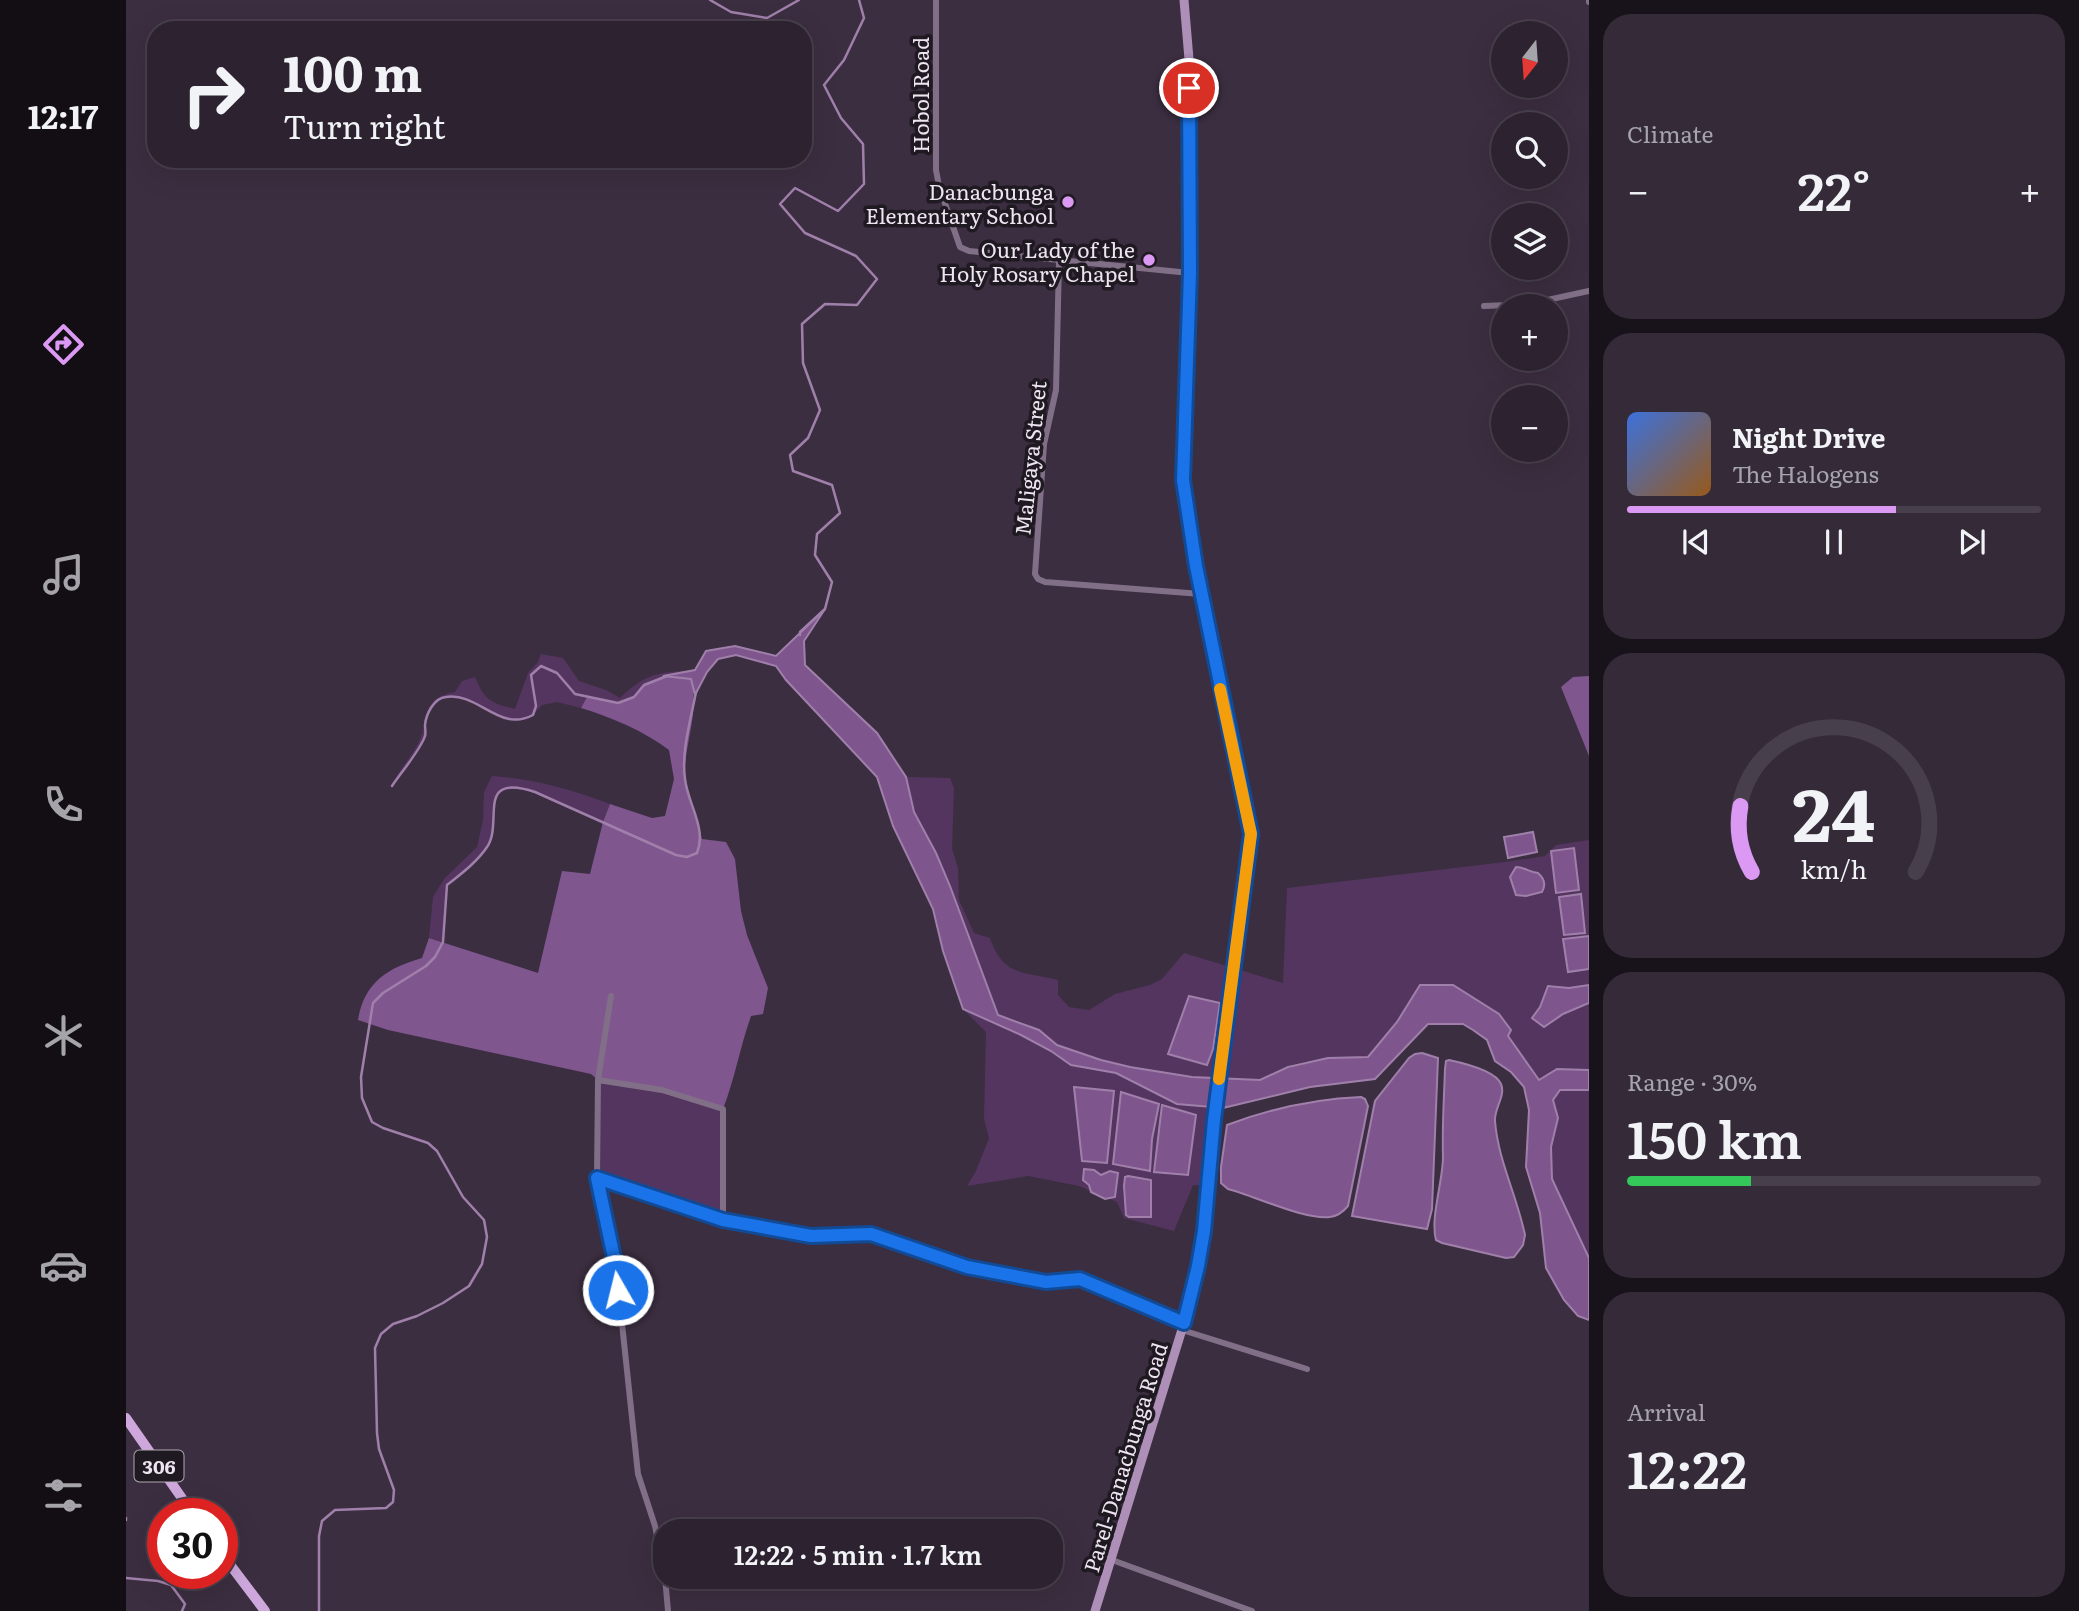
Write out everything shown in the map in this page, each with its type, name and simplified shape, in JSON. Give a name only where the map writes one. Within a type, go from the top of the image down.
[{"type":"main road","name":"Parel-Danacbunga Road","points":[[1095,1611],[1183,1327],[1198,1266],[1251,834],[1201,594],[1183,480],[1190,273],[1189,59],[1184,0]]},
{"type":"main road","name":"306","points":[[126,1419],[182,1498]]},
{"type":"main road","points":[[238,1575],[265,1611]]},
{"type":"street","name":"Hobol Road","points":[[936,0],[936,170],[958,243],[963,250],[1190,273]]},
{"type":"street","name":"Maligaya Street","points":[[1059,261],[1056,390],[1044,444],[1035,574],[1045,582],[1201,594]]},
{"type":"street","points":[[1484,306],[1528,304],[1589,291]]},
{"type":"street","points":[[611,996],[598,1080],[597,1178],[616,1267],[638,1474],[653,1520]]},
{"type":"street","points":[[598,1080],[662,1090],[723,1109],[723,1220]]},
{"type":"street","points":[[597,1178],[723,1220],[811,1236],[871,1234],[967,1267],[1046,1282],[1080,1279],[1183,1327],[1307,1369]]},
{"type":"street","points":[[1111,1560],[1252,1611]]},
{"type":"street","points":[[666,1589],[668,1611]]},
{"type":"shaded area","points":[[825,609],[804,641],[805,665],[877,733],[906,777],[914,812],[950,886],[998,1015],[1039,1030],[1057,1045],[1101,1060],[1192,1077],[1260,1080],[1288,1067],[1328,1058],[1368,1057],[1397,1022],[1420,985],[1453,985],[1499,1014],[1511,1030],[1508,1036],[1539,1080],[1557,1069],[1589,1070],[1589,1090],[1560,1090],[1553,1100],[1558,1118],[1551,1147],[1552,1179],[1589,1258],[1589,1320],[1578,1316],[1564,1300],[1546,1268],[1540,1213],[1526,1167],[1529,1110],[1524,1087],[1511,1072],[1495,1061],[1487,1040],[1463,1024],[1428,1024],[1375,1079],[1310,1087],[1223,1108],[1177,1104],[1116,1073],[1071,1065],[1021,1035],[963,1009],[943,951],[933,909],[893,826],[877,777],[776,666],[736,655],[718,659],[707,672],[695,695],[691,679],[663,676],[695,670],[706,651],[735,646],[776,656]]},
{"type":"shaded area","points":[[541,654],[563,658],[579,681],[620,698],[650,677],[687,671],[663,676],[644,685],[634,697],[618,703],[587,697],[581,708],[557,702],[542,705],[533,715],[523,720],[509,721],[462,698],[446,697],[435,701],[426,718],[426,735],[392,786],[418,744],[427,712],[436,699],[455,692],[462,681],[475,677],[490,700],[515,709],[528,673]]},
{"type":"shaded area","points":[[663,676],[691,679],[694,703],[685,764],[687,792],[702,839],[726,842],[735,859],[741,911],[747,935],[768,988],[763,1014],[751,1016],[723,1109],[662,1090],[598,1080],[591,1074],[388,1030],[358,1020],[361,1007],[372,987],[388,972],[422,958],[429,938],[538,973],[562,871],[590,874],[610,804],[652,818],[665,816],[674,779],[669,750],[627,725],[581,708],[587,697],[618,703],[634,697],[644,685]]},
{"type":"shaded area","points":[[1589,676],[1589,756],[1561,687],[1573,677]]},
{"type":"shaded area","points":[[492,776],[552,786],[610,804],[603,822],[532,792],[506,790],[497,796],[493,807],[489,844],[476,862],[447,886],[443,942],[429,938],[433,897],[444,879],[477,847],[483,820],[484,792]]},
{"type":"shaded area","points":[[906,777],[950,778],[954,788],[952,849],[958,868],[959,900],[974,933],[990,938],[995,950],[1008,966],[1025,973],[1058,980],[1058,995],[1069,1007],[1089,1010],[1115,994],[1162,979],[1184,953],[1283,983],[1287,888],[1545,856],[1556,845],[1589,840],[1589,985],[1570,988],[1548,986],[1540,1007],[1544,1027],[1563,1014],[1589,1003],[1589,1070],[1557,1069],[1540,1080],[1507,1036],[1499,1014],[1453,985],[1420,986],[1397,1022],[1368,1057],[1298,1063],[1259,1080],[1239,1082],[1187,1078],[1129,1067],[1059,1046],[1033,1027],[998,1015],[936,853],[914,812]]},
{"type":"shaded area","points":[[1533,832],[1537,852],[1508,858],[1504,837]]},
{"type":"shaded area","points":[[1574,848],[1579,890],[1556,893],[1551,851]]},
{"type":"shaded area","points":[[1516,867],[1538,873],[1544,882],[1542,892],[1526,896],[1516,895],[1510,877]]},
{"type":"shaded area","points":[[1581,894],[1585,933],[1564,935],[1559,897]]},
{"type":"shaded area","points":[[1589,936],[1589,969],[1568,972],[1563,939]]},
{"type":"shaded area","points":[[1589,985],[1589,1003],[1563,1014],[1544,1027],[1532,1018],[1540,1007],[1548,986],[1569,988]]},
{"type":"shaded area","points":[[1189,996],[1220,1003],[1213,1049],[1207,1065],[1168,1054]]},
{"type":"shaded area","points":[[963,1009],[1021,1035],[1071,1065],[1116,1073],[1177,1104],[1215,1109],[1208,1186],[1193,1185],[1174,1231],[1124,1218],[1117,1202],[1079,1186],[1028,1176],[967,1186],[989,1138],[984,1119],[986,1032]]},
{"type":"shaded area","points":[[1422,1053],[1438,1058],[1432,1209],[1427,1229],[1352,1216],[1375,1101],[1409,1058]]},
{"type":"shaded area","points":[[1446,1061],[1486,1071],[1501,1084],[1502,1093],[1495,1116],[1497,1135],[1525,1235],[1523,1245],[1514,1257],[1506,1258],[1436,1240],[1435,1221],[1443,1157],[1445,1069]]},
{"type":"shaded area","points":[[598,1080],[662,1090],[723,1109],[723,1221],[597,1178]]},
{"type":"shaded area","points":[[1074,1087],[1114,1091],[1107,1163],[1082,1161]]},
{"type":"shaded area","points":[[1560,1090],[1589,1090],[1589,1258],[1552,1179],[1551,1147],[1558,1118],[1553,1100]]},
{"type":"shaded area","points":[[1121,1092],[1159,1104],[1152,1139],[1150,1171],[1113,1164]]},
{"type":"shaded area","points":[[1361,1097],[1368,1106],[1348,1206],[1340,1213],[1330,1217],[1307,1215],[1228,1189],[1221,1183],[1227,1125],[1293,1105]]},
{"type":"shaded area","points":[[1162,1105],[1196,1115],[1188,1175],[1154,1172]]},
{"type":"shaded area","points":[[1084,1169],[1094,1170],[1101,1175],[1110,1171],[1118,1173],[1115,1197],[1105,1199],[1091,1192],[1089,1185],[1083,1180]]},
{"type":"shaded area","points":[[1125,1177],[1151,1180],[1151,1217],[1126,1215],[1124,1186]]},
{"type":"waterway","points":[[710,0],[731,12],[767,18],[799,0]]},
{"type":"waterway","points":[[800,635],[825,609],[832,582],[815,555],[817,534],[840,513],[832,485],[793,471],[790,455],[808,438],[820,410],[803,363],[802,324],[825,304],[857,305],[877,279],[856,256],[805,233],[780,204],[795,188],[838,211],[864,184],[863,144],[841,118],[824,85],[844,60],[864,18],[859,0]]},
{"type":"waterway","points":[[392,786],[419,748],[425,736],[427,716],[434,703],[442,698],[458,697],[499,716],[521,719],[533,715],[536,706],[531,675],[541,666],[557,673],[575,694],[618,703],[634,697],[644,685],[667,676]]},
{"type":"waterway","points":[[319,1611],[319,1536],[322,1521],[335,1510],[386,1508],[393,1502],[394,1490],[379,1449],[377,1433],[375,1348],[381,1334],[393,1324],[417,1316],[469,1286],[482,1264],[487,1237],[484,1220],[463,1197],[437,1151],[428,1143],[372,1122],[362,1098],[361,1077],[373,1003],[435,957],[443,942],[447,885],[474,863],[487,847],[493,825],[494,803],[497,794],[504,789],[516,788],[535,792],[676,855],[687,857],[697,853],[700,835],[684,768],[687,735],[696,692]]},
{"type":"waterway","points":[[126,1578],[171,1585],[185,1604],[182,1611]]},
{"type":"slow traffic","points":[[1219,1079],[1251,834],[1220,689]]},
{"type":"place","name":"Danacbunga Elementary School","points":[[1068,202]]},
{"type":"place","name":"Our Lady of the Holy Rosary Chapel","points":[[1149,260]]},
{"type":"route","points":[[618,1290],[616,1267],[597,1178],[723,1220],[811,1236],[871,1234],[967,1267],[1046,1282],[1080,1279],[1184,1323],[1204,1231],[1214,1120],[1251,834],[1196,566],[1183,480],[1190,273],[1189,88]]}]
